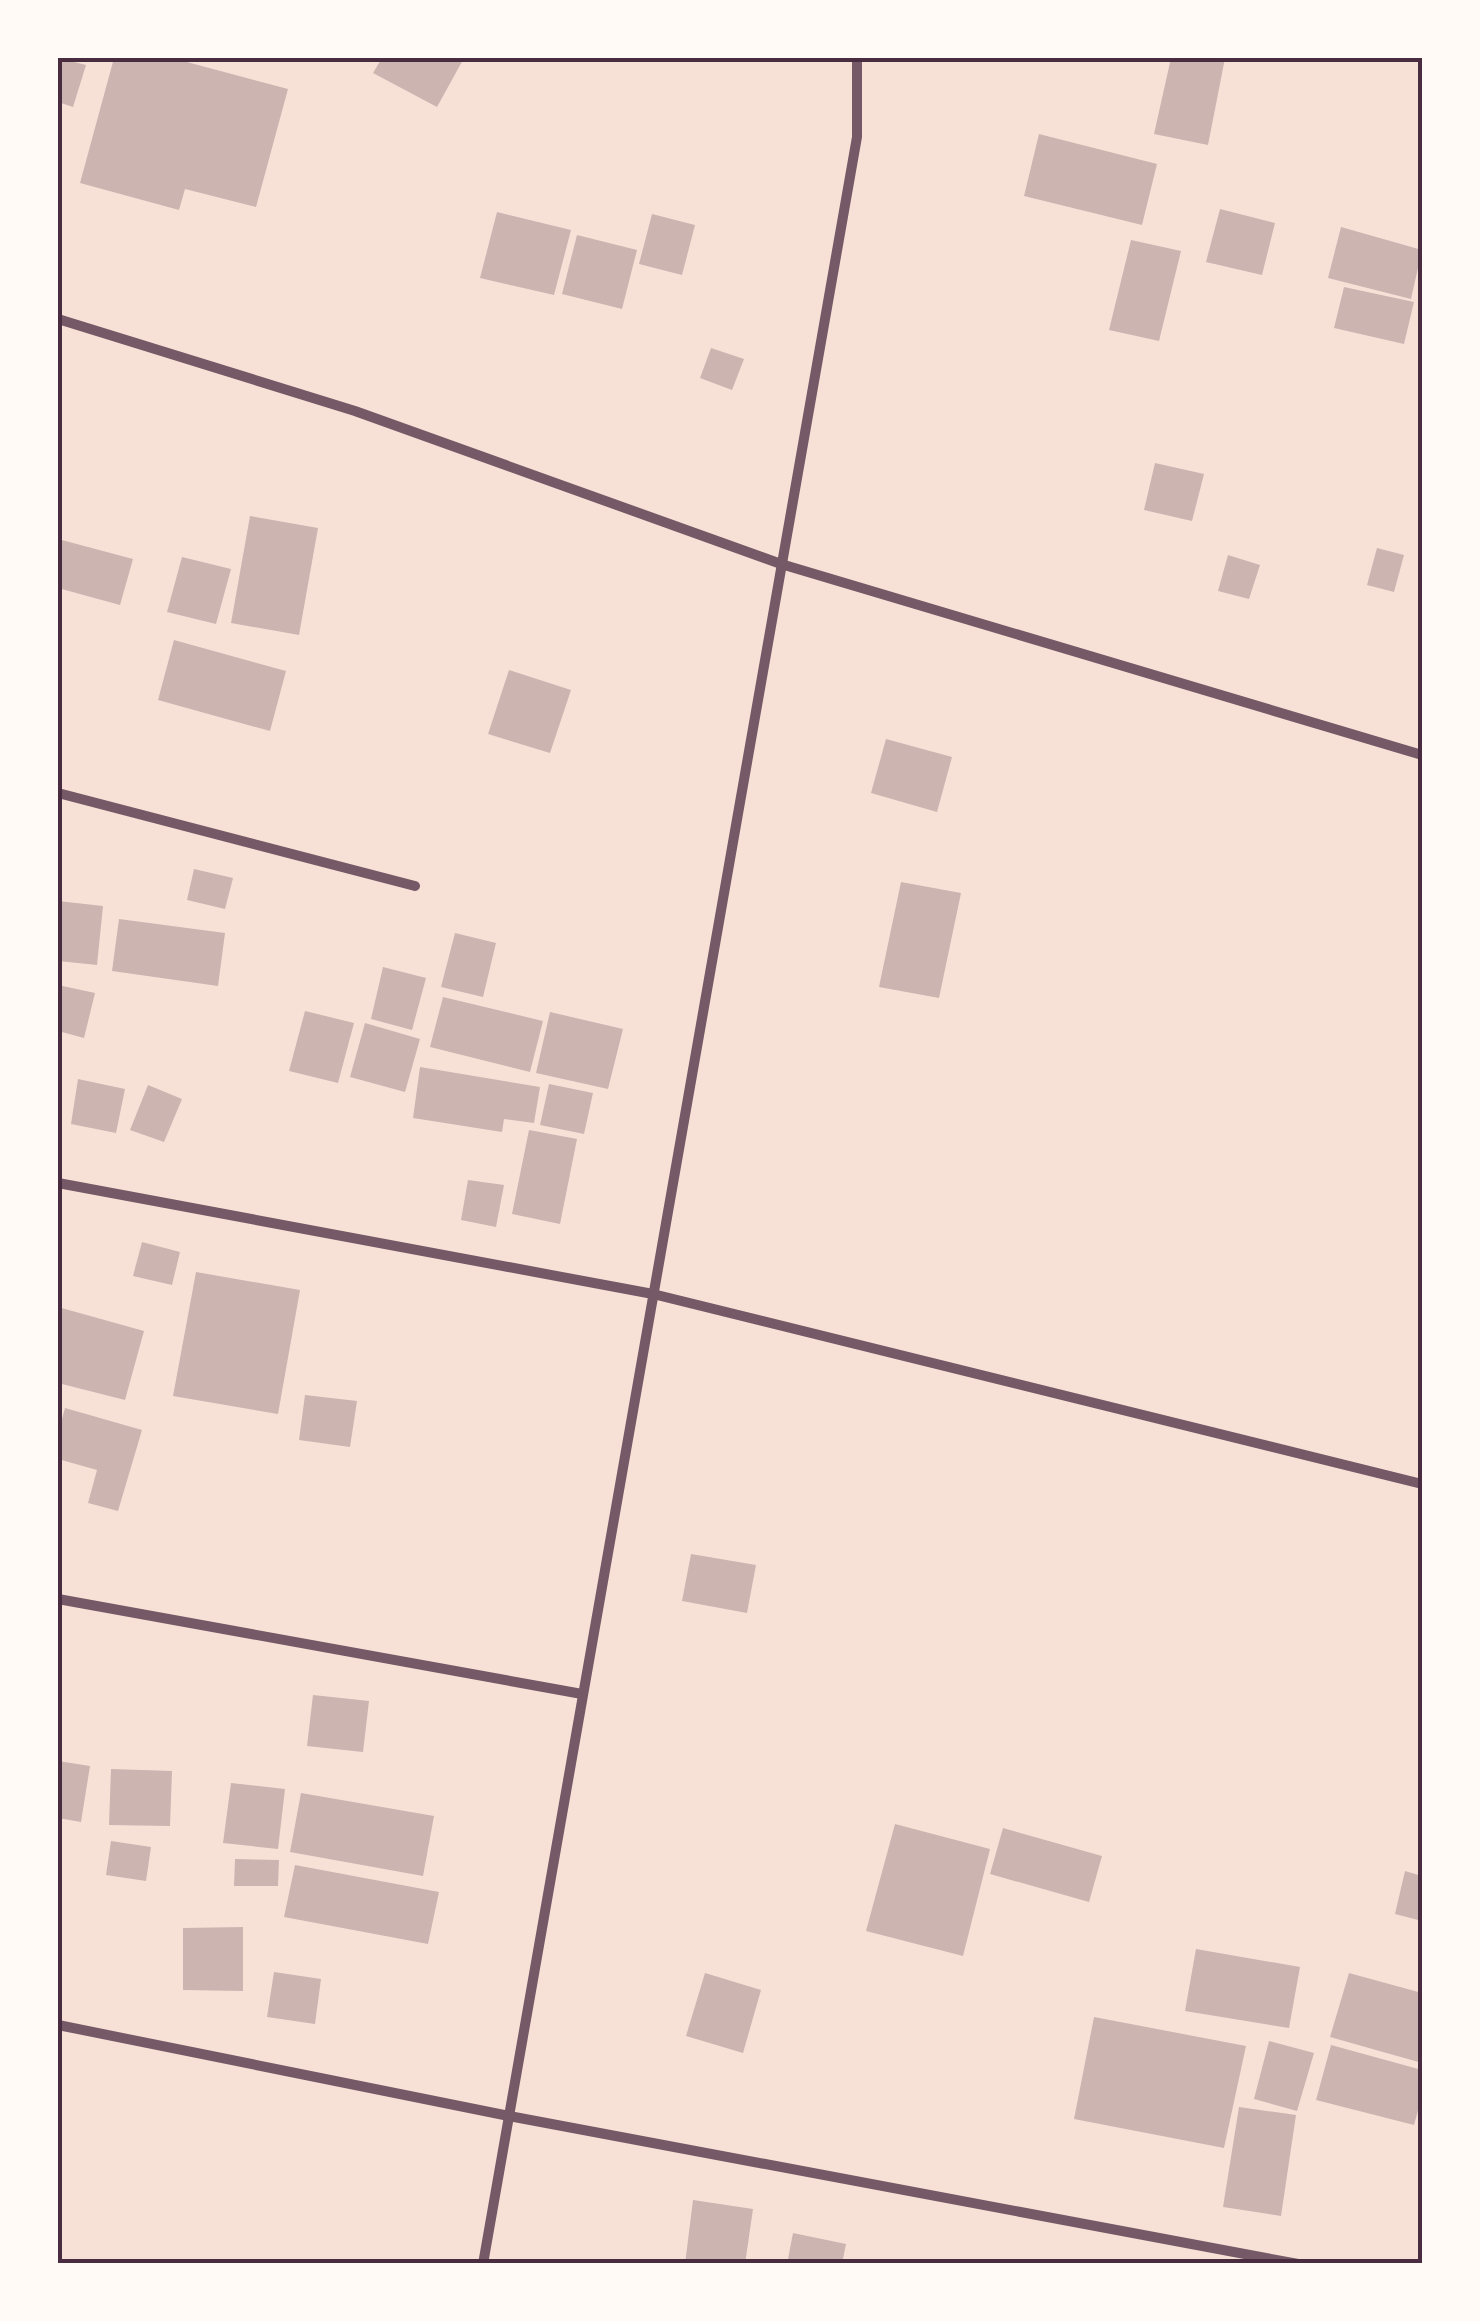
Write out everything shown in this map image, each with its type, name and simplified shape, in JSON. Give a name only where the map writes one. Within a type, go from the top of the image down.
[{"type":"street","points":[[483,2264],[857,137],[857,58]]},
{"type":"street","points":[[58,319],[355,412],[781,564],[1422,755]]},
{"type":"street","points":[[58,792],[415,886]]},
{"type":"street","points":[[58,1183],[653,1294],[1422,1484]]},
{"type":"street","points":[[58,1599],[582,1694]]},
{"type":"street","points":[[58,2025],[509,2116],[1298,2264]]},
{"type":"building","points":[[58,58],[86,65],[73,107],[58,102]]},
{"type":"building","points":[[114,58],[172,58],[288,89],[256,207],[185,189],[179,210],[80,183]]},
{"type":"building","points":[[382,58],[464,58],[437,107],[373,73]]},
{"type":"building","points":[[1171,58],[1225,58],[1208,145],[1154,134]]},
{"type":"building","points":[[1039,134],[1157,164],[1142,225],[1024,196]]},
{"type":"building","points":[[1220,209],[1275,223],[1262,275],[1206,262]]},
{"type":"building","points":[[497,212],[571,230],[554,295],[480,278]]},
{"type":"building","points":[[652,214],[695,225],[682,275],[639,264]]},
{"type":"building","points":[[1341,227],[1422,250],[1411,299],[1328,278]]},
{"type":"building","points":[[577,235],[637,250],[622,309],[562,294]]},
{"type":"building","points":[[1131,240],[1181,251],[1159,341],[1109,330]]},
{"type":"building","points":[[1344,287],[1414,302],[1404,344],[1334,328]]},
{"type":"building","points":[[711,348],[744,359],[732,390],[700,378]]},
{"type":"building","points":[[1155,463],[1204,474],[1192,521],[1144,510]]},
{"type":"building","points":[[250,516],[318,528],[299,635],[231,623]]},
{"type":"building","points":[[58,539],[133,559],[120,605],[58,588]]},
{"type":"building","points":[[1377,548],[1404,555],[1394,592],[1367,585]]},
{"type":"building","points":[[1228,555],[1260,565],[1249,599],[1218,591]]},
{"type":"building","points":[[182,557],[231,569],[216,624],[167,612]]},
{"type":"building","points":[[174,640],[286,671],[270,731],[158,700]]},
{"type":"building","points":[[509,670],[571,690],[550,753],[488,734]]},
{"type":"building","points":[[886,739],[952,757],[937,812],[871,793]]},
{"type":"building","points":[[194,869],[233,878],[225,909],[187,900]]},
{"type":"building","points":[[901,882],[961,893],[939,998],[879,987]]},
{"type":"building","points":[[58,901],[103,906],[97,965],[58,961]]},
{"type":"building","points":[[119,919],[225,933],[218,986],[112,971]]},
{"type":"building","points":[[455,933],[496,943],[483,997],[441,987]]},
{"type":"building","points":[[383,967],[426,978],[412,1030],[371,1019]]},
{"type":"building","points":[[58,985],[95,993],[84,1038],[58,1031]]},
{"type":"building","points":[[443,997],[543,1021],[530,1072],[430,1047]]},
{"type":"building","points":[[305,1011],[354,1023],[338,1083],[289,1071]]},
{"type":"building","points":[[550,1012],[623,1029],[608,1089],[536,1073]]},
{"type":"building","points":[[365,1023],[420,1039],[405,1092],[350,1077]]},
{"type":"building","points":[[420,1067],[540,1087],[534,1123],[504,1119],[502,1132],[413,1118]]},
{"type":"building","points":[[78,1079],[125,1089],[116,1133],[71,1124]]},
{"type":"building","points":[[549,1084],[593,1093],[584,1134],[540,1125]]},
{"type":"building","points":[[148,1085],[182,1099],[164,1142],[130,1130]]},
{"type":"building","points":[[529,1130],[577,1139],[560,1224],[512,1214]]},
{"type":"building","points":[[468,1180],[504,1185],[496,1227],[461,1220]]},
{"type":"building","points":[[142,1242],[180,1252],[172,1285],[133,1276]]},
{"type":"building","points":[[196,1272],[300,1290],[278,1414],[173,1396]]},
{"type":"building","points":[[58,1307],[144,1331],[125,1400],[58,1383]]},
{"type":"building","points":[[305,1395],[357,1401],[350,1447],[299,1440]]},
{"type":"building","points":[[65,1408],[142,1430],[118,1511],[88,1503],[97,1470],[58,1459],[58,1434]]},
{"type":"building","points":[[691,1554],[756,1565],[747,1613],[682,1601]]},
{"type":"building","points":[[313,1695],[369,1701],[363,1752],[307,1746]]},
{"type":"building","points":[[58,1761],[90,1766],[81,1822],[58,1818]]},
{"type":"building","points":[[111,1769],[172,1771],[170,1826],[109,1825]]},
{"type":"building","points":[[231,1783],[285,1789],[278,1849],[223,1843]]},
{"type":"building","points":[[301,1793],[434,1816],[423,1876],[290,1852]]},
{"type":"building","points":[[895,1824],[990,1849],[963,1956],[866,1931]]},
{"type":"building","points":[[1003,1828],[1102,1856],[1089,1902],[990,1874]]},
{"type":"building","points":[[111,1841],[151,1847],[146,1881],[106,1875]]},
{"type":"building","points":[[235,1859],[279,1860],[278,1886],[234,1886]]},
{"type":"building","points":[[295,1865],[439,1892],[428,1944],[284,1917]]},
{"type":"building","points":[[1405,1871],[1422,1876],[1422,1921],[1395,1914]]},
{"type":"building","points":[[243,1927],[243,1991],[183,1990],[183,1928]]},
{"type":"building","points":[[1196,1949],[1300,1967],[1289,2028],[1185,2011]]},
{"type":"building","points":[[274,1972],[321,1979],[315,2024],[267,2017]]},
{"type":"building","points":[[705,1973],[761,1990],[743,2053],[686,2036]]},
{"type":"building","points":[[1349,1973],[1422,1993],[1422,2063],[1330,2037]]},
{"type":"building","points":[[1094,2017],[1246,2046],[1224,2148],[1074,2119]]},
{"type":"building","points":[[1269,2041],[1314,2053],[1297,2111],[1254,2099]]},
{"type":"building","points":[[1331,2045],[1422,2070],[1422,2096],[1414,2125],[1316,2100]]},
{"type":"building","points":[[1239,2107],[1296,2115],[1281,2216],[1223,2207]]},
{"type":"building","points":[[693,2200],[753,2209],[745,2264],[685,2264]]},
{"type":"building","points":[[793,2233],[846,2244],[842,2264],[787,2264]]}]
